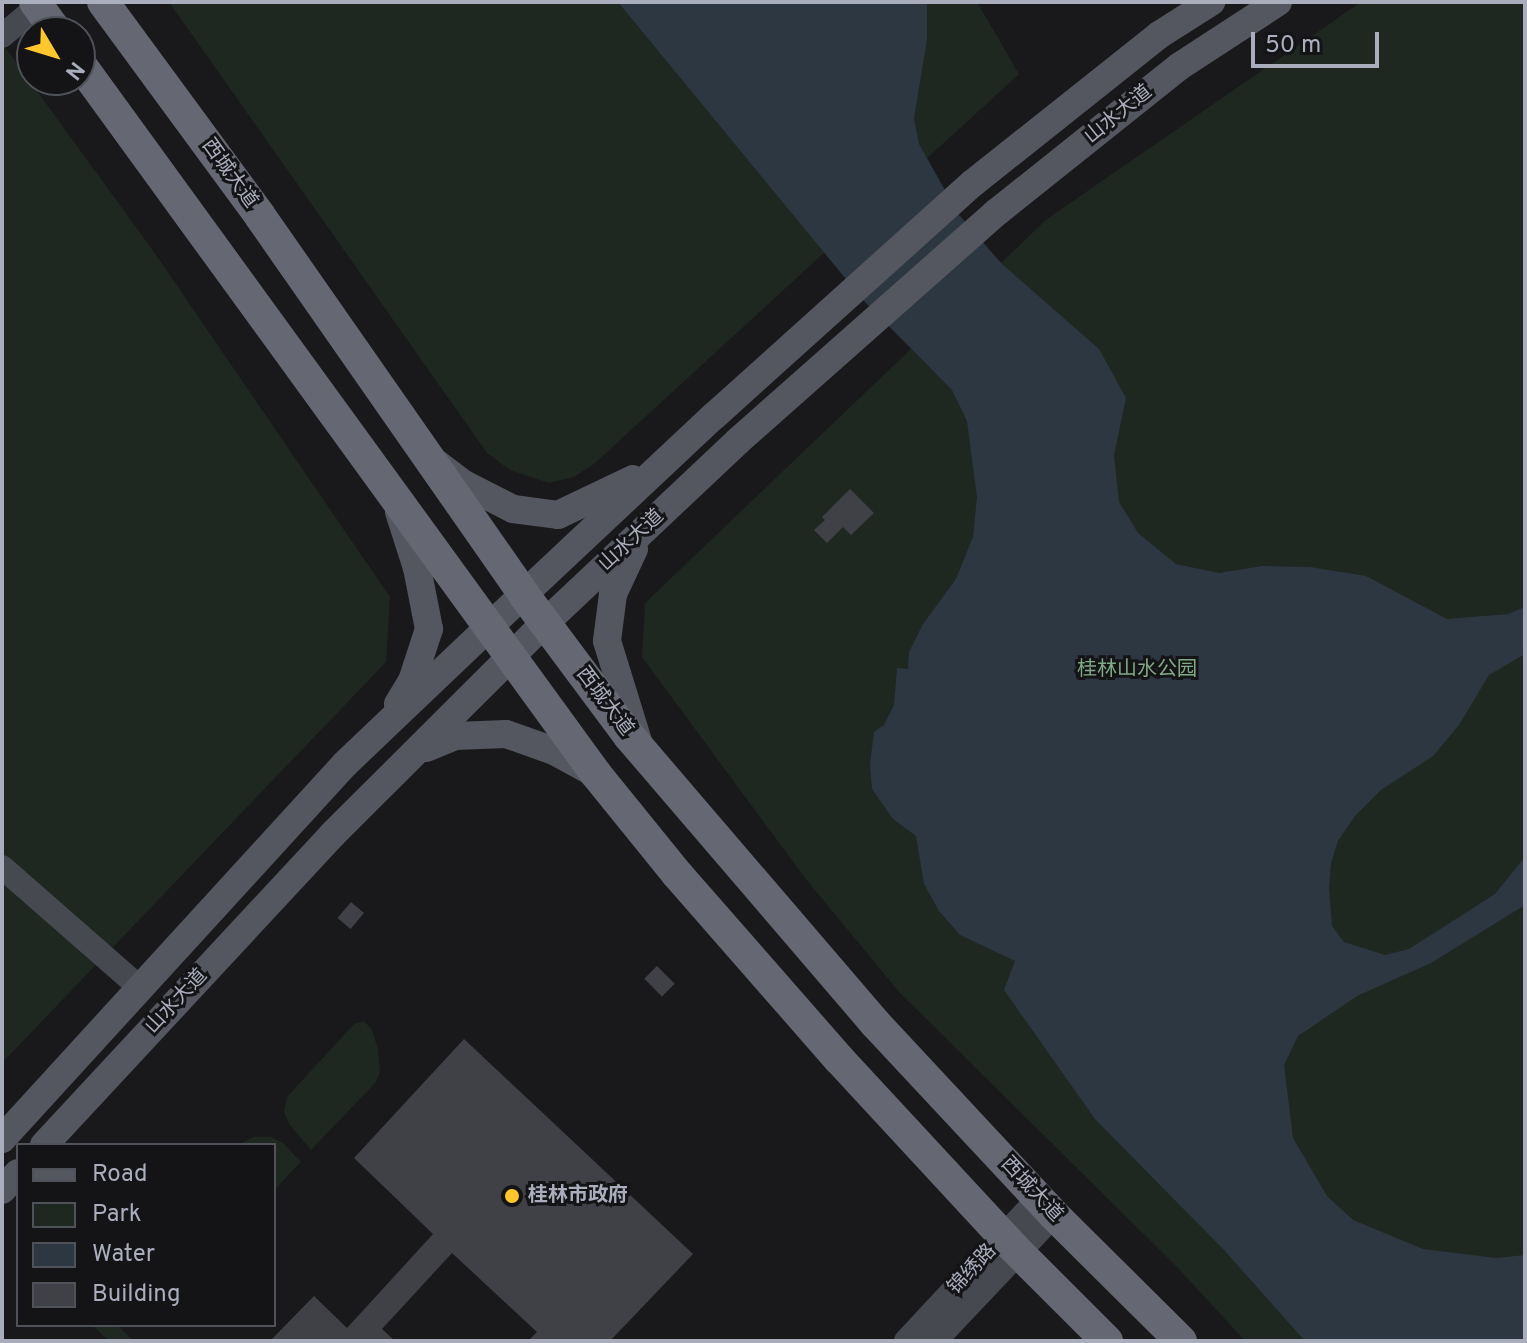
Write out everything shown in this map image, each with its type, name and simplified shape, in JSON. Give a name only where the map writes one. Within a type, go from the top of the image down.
[{"type":"highway","name":"西城大道","points":[[103,2],[260,216],[524,595],[641,749],[875,1023],[1046,1207],[1181,1341]]},
{"type":"highway","points":[[96,86],[596,774],[677,874],[830,1048],[1011,1245],[1107,1341]]},
{"type":"main road","name":"山水大道","points":[[2,1139],[345,764],[490,626],[665,462],[973,183],[1159,35],[1211,2]]},
{"type":"main road","name":"山水大道","points":[[46,1143],[333,834],[545,623],[661,514],[997,212],[1180,66],[1278,2]]},
{"type":"main road","points":[[429,458],[464,484],[513,509],[558,515],[665,462]]},
{"type":"main road","points":[[385,726],[412,681],[429,629],[417,568],[394,496]]},
{"type":"main road","points":[[641,749],[607,641],[609,609],[627,559],[661,514]]},
{"type":"main road","points":[[414,753],[455,736],[506,734],[554,751],[596,774]]},
{"type":"main road","points":[[2,1190],[16,1175]]},
{"type":"street","points":[[2,16],[30,3]]},
{"type":"street","points":[[2,36],[30,3]]},
{"type":"street","points":[[2,867],[140,988]]},
{"type":"street","name":"锦绣路","points":[[935,1341],[1011,1245],[1046,1207]]},
{"type":"street","name":"锦绣路","points":[[906,1341],[1011,1245]]},
{"type":"green space","points":[[169,2],[977,2],[1019,74],[594,464],[574,477],[549,483],[510,470],[487,453]]},
{"type":"green space","name":"桂林山水公园","points":[[1361,2],[1525,2],[1525,1341],[1245,1341],[1178,1268],[900,993],[805,878],[642,657],[645,603],[1047,219]]},
{"type":"green space","points":[[2,43],[16,62],[16,96],[41,96],[154,252],[390,597],[386,662],[2,1063]]},
{"type":"green space","points":[[364,1021],[372,1030],[378,1049],[380,1072],[376,1082],[311,1150],[289,1124],[284,1112],[287,1097],[354,1024]]},
{"type":"green space","points":[[254,1137],[271,1137],[283,1143],[301,1162],[276,1188],[276,1143],[241,1143]]},
{"type":"green space","points":[[94,1327],[119,1327],[134,1341],[109,1341]]},
{"type":"water","points":[[618,2],[927,2],[927,40],[914,118],[919,144],[959,215],[1002,264],[1099,349],[1126,398],[1114,455],[1119,502],[1138,533],[1176,564],[1219,573],[1262,566],[1310,567],[1366,576],[1447,619],[1508,614],[1525,607],[1525,654],[1489,675],[1459,725],[1433,756],[1381,790],[1355,816],[1338,841],[1331,863],[1329,888],[1332,926],[1344,942],[1385,955],[1409,949],[1495,894],[1525,857],[1525,905],[1431,963],[1357,996],[1298,1036],[1284,1065],[1293,1138],[1327,1196],[1353,1220],[1423,1249],[1496,1258],[1525,1255],[1525,1341],[1305,1341],[1224,1250],[1095,1119],[1004,990],[1015,961],[960,935],[939,911],[924,884],[916,836],[893,819],[872,789],[870,764],[874,732],[884,725],[894,705],[897,668],[908,669],[909,652],[923,624],[956,579],[973,537],[977,497],[967,421],[952,390],[864,301]]},
{"type":"building","points":[[850,489],[874,513],[851,535],[843,527],[827,543],[814,530],[825,520],[822,517]]},
{"type":"building","points":[[351,902],[364,913],[351,929],[338,918]]},
{"type":"building","points":[[657,966],[675,984],[662,996],[644,979]]},
{"type":"building","name":"桂林市政府","points":[[464,1039],[693,1254],[610,1341],[528,1341],[537,1332],[452,1253],[382,1329],[395,1341],[270,1341],[314,1296],[347,1328],[433,1234],[354,1158]]},
{"type":"place","name":"桂林市政府","points":[[512,1196]]}]
